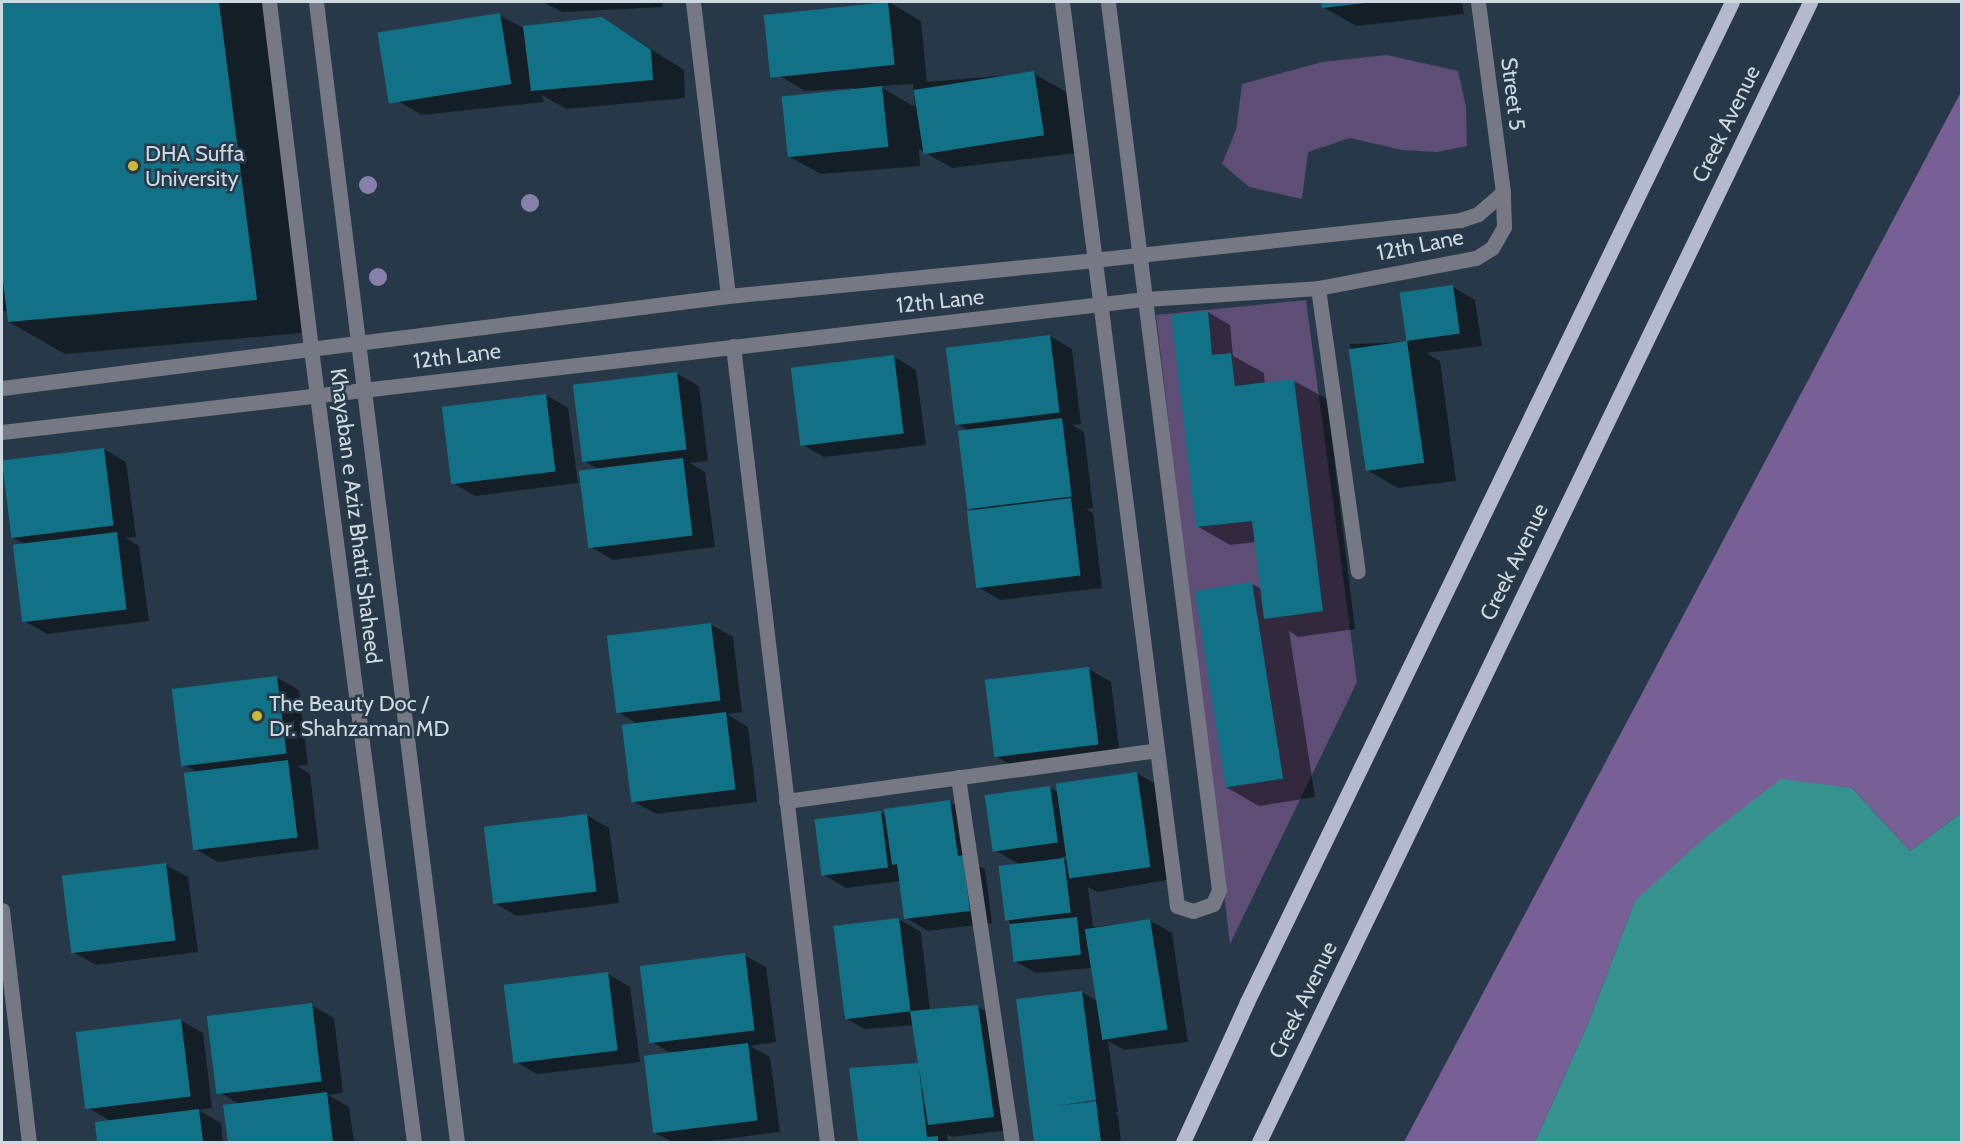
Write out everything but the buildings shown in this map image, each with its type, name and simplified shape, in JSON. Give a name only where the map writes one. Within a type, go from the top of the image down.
[{"type":"main road","points":[[1183,1143],[1263,970],[1732,2]]},
{"type":"main road","name":"Creek Avenue","points":[[1259,1143],[1810,2]]},
{"type":"street","name":"Khayaban e Aziz Bhatti Shaheed","points":[[269,2],[311,349],[414,1143]]},
{"type":"street","name":"Khayaban e Aziz Bhatti Shaheed","points":[[316,2],[458,1143]]},
{"type":"street","points":[[693,2],[728,296]]},
{"type":"street","points":[[1062,2],[1093,260],[1177,906],[1193,911],[1213,904],[1219,890],[1108,2]]},
{"type":"street","name":"Street 5","points":[[1478,2],[1503,192]]},
{"type":"street","name":"12th Lane","points":[[2,388],[728,296],[1139,256],[1460,220],[1478,214],[1503,192]]},
{"type":"street","name":"12th Lane","points":[[2,432],[1145,299],[1318,288],[1476,258],[1492,248],[1504,227],[1503,192]]},
{"type":"street","points":[[1318,288],[1358,571]]},
{"type":"street","points":[[733,346],[827,1143]]},
{"type":"street","points":[[786,801],[1156,750]]},
{"type":"street","points":[[958,777],[1012,1143]]},
{"type":"street","points":[[2,910],[29,1143]]},
{"type":"shaded area","points":[[1387,55],[1458,71],[1466,107],[1467,146],[1437,152],[1402,150],[1350,138],[1308,152],[1302,199],[1249,187],[1222,164],[1236,130],[1242,84],[1322,62]]},
{"type":"shaded area","points":[[1961,92],[1961,813],[1910,851],[1852,788],[1635,901],[1589,1021],[1535,1142],[1404,1142]]},
{"type":"shaded area","points":[[1306,300],[1357,682],[1230,944],[1156,315]]},
{"type":"shaded area","points":[[1781,779],[1852,788],[1910,851],[1961,813],[1961,1142],[1535,1142],[1589,1021],[1635,901],[1702,840]]},
{"type":"place","name":"DHA Suffa University","points":[[133,166]]},
{"type":"place","name":"The Beauty Doc / Dr. Shahzaman MD","points":[[257,716]]}]
